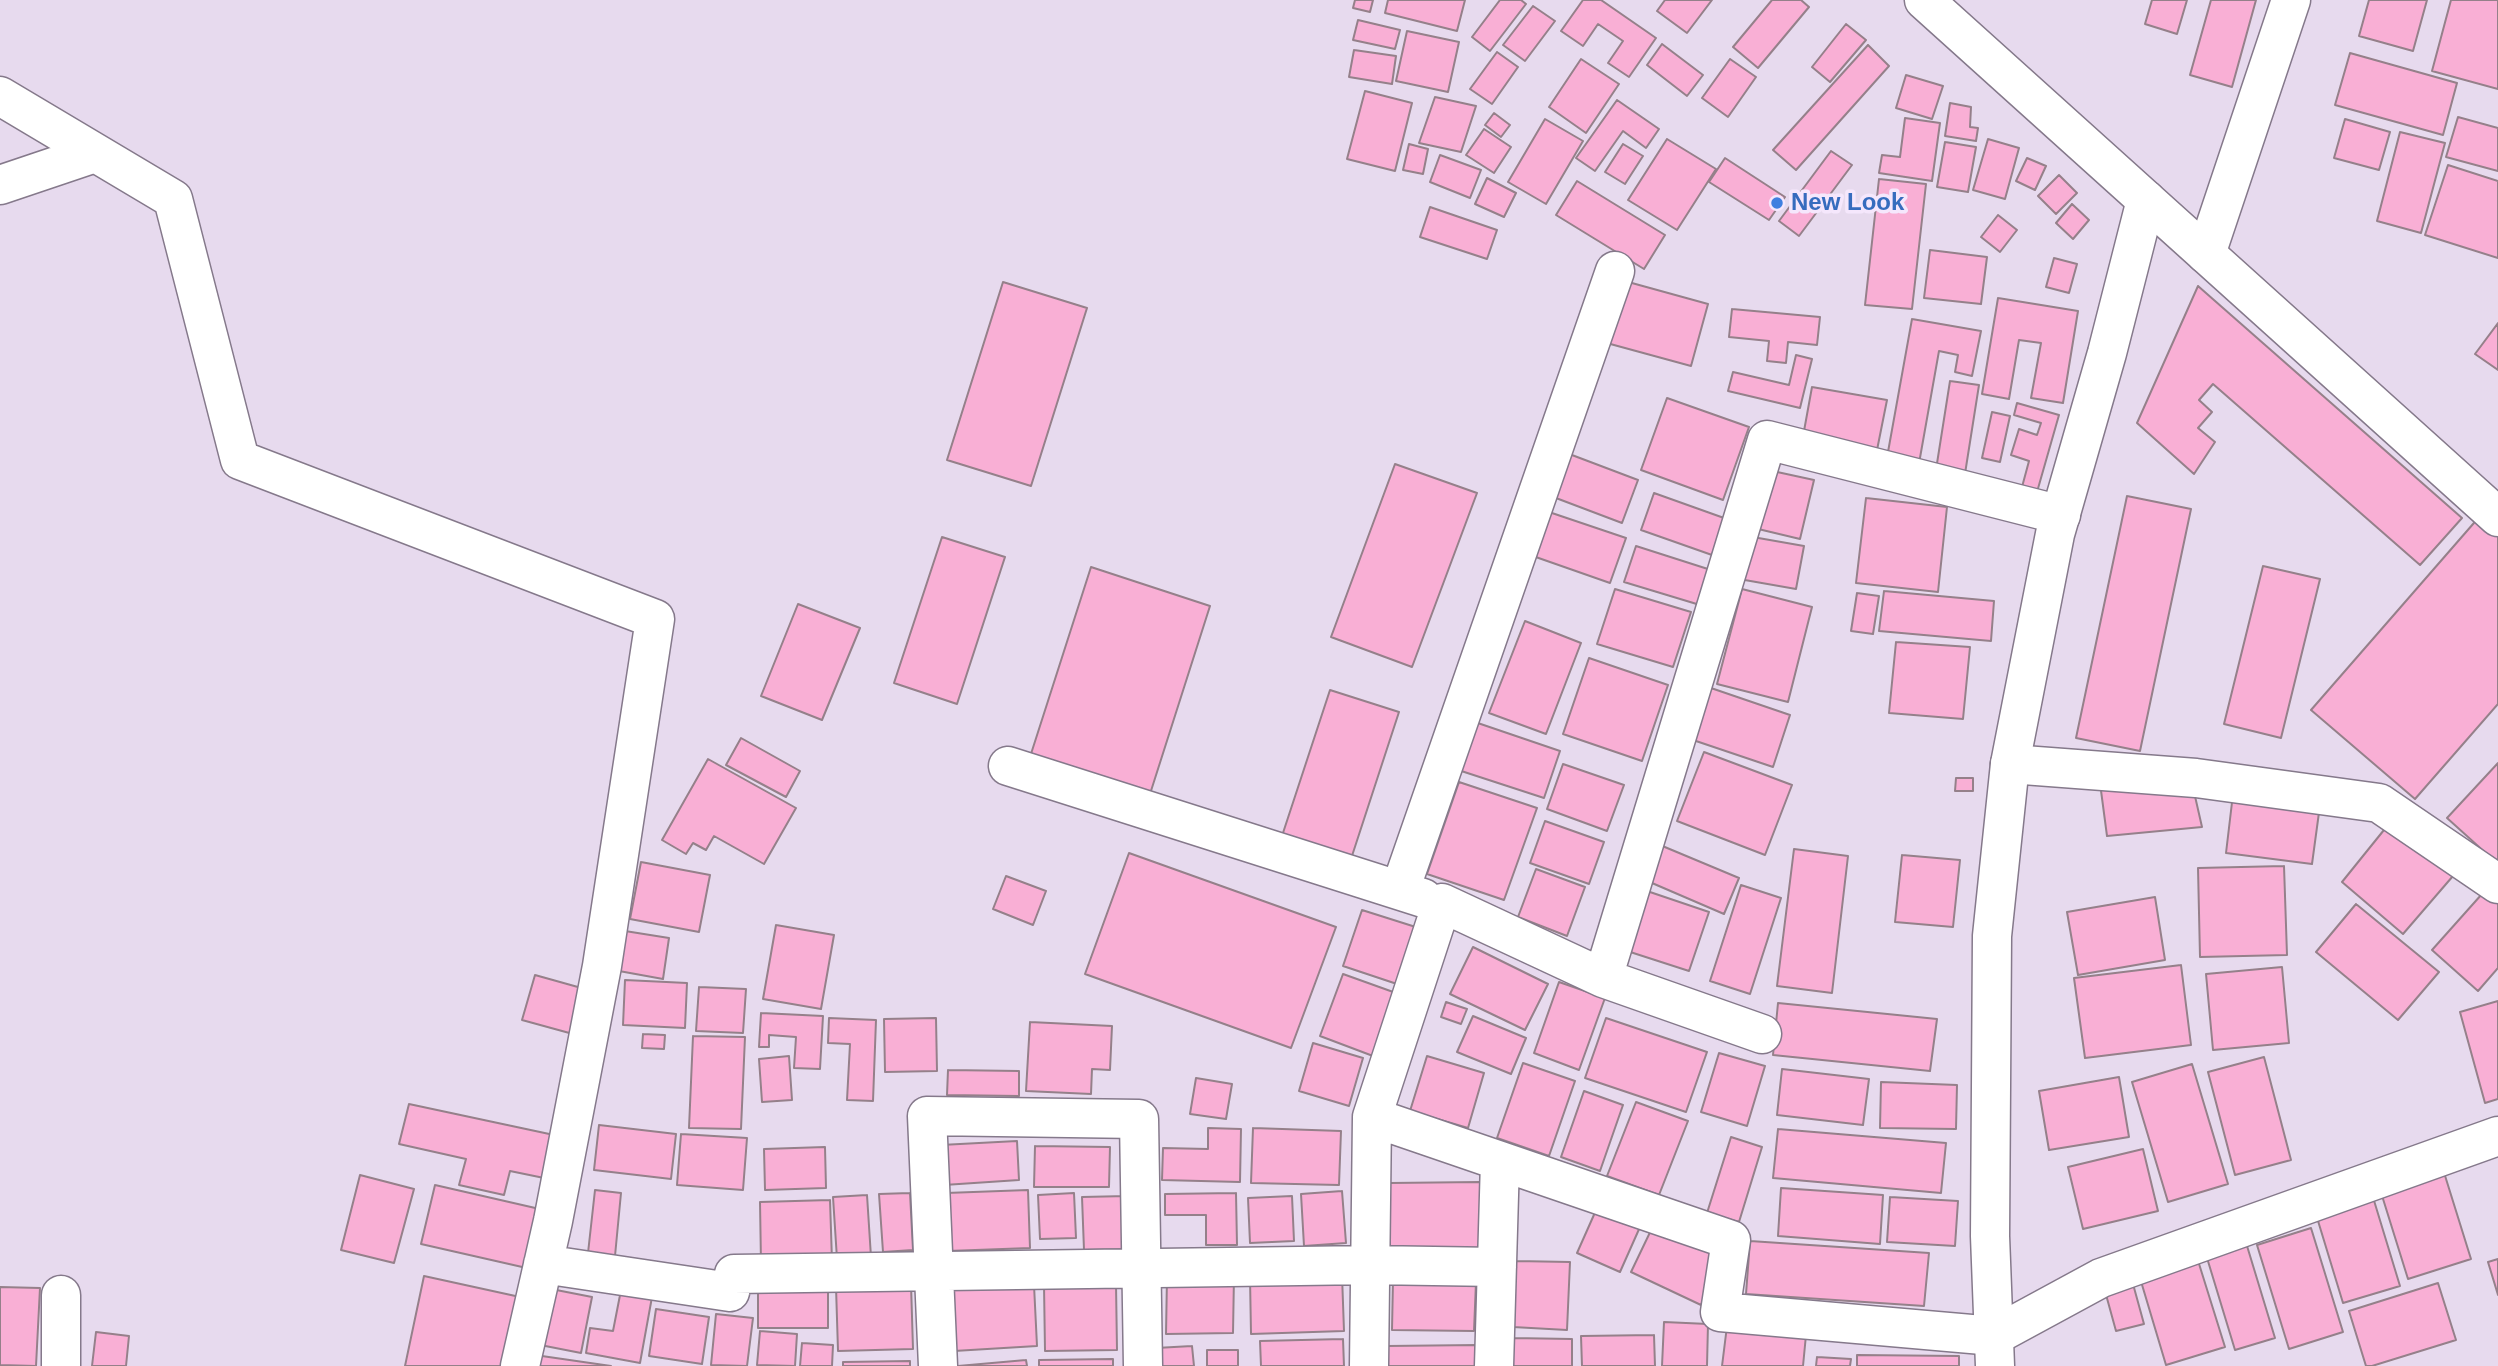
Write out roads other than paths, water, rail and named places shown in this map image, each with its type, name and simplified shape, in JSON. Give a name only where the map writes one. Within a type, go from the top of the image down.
[{"type":"main road","points":[[1924,0],[2498,517]]},
{"type":"main road","points":[[2206,254],[2291,0]]},
{"type":"main road","points":[[0,96],[173,200],[240,460],[656,619],[602,966],[520,1366]]},
{"type":"main road","points":[[0,185],[95,153]]},
{"type":"main road","points":[[1994,1351],[1990,1236],[1992,936],[2010,764],[2061,514],[2107,353],[2146,200]]},
{"type":"main road","points":[[1400,890],[1615,271]]},
{"type":"main road","points":[[1603,978],[1767,440],[2061,514]]},
{"type":"main road","points":[[2010,764],[2196,778],[2379,803],[2498,884]]},
{"type":"main road","points":[[1008,766],[1442,903],[1603,978],[1762,1034]]},
{"type":"main road","points":[[1369,1366],[1372,1117],[1442,903]]},
{"type":"main road","points":[[938,1366],[927,1116],[1139,1119],[1143,1366]]},
{"type":"main road","points":[[1372,1117],[1731,1240],[1720,1312],[1994,1351],[2101,1278],[2498,1136]]},
{"type":"main road","points":[[1494,1366],[1500,1161]]},
{"type":"main road","points":[[543,1264],[730,1292],[734,1274],[1370,1265],[1497,1267]]},
{"type":"main road","points":[[61,1295],[61,1366]]},
{"type":"place","name":"New Look","points":[[1777,203]]}]
